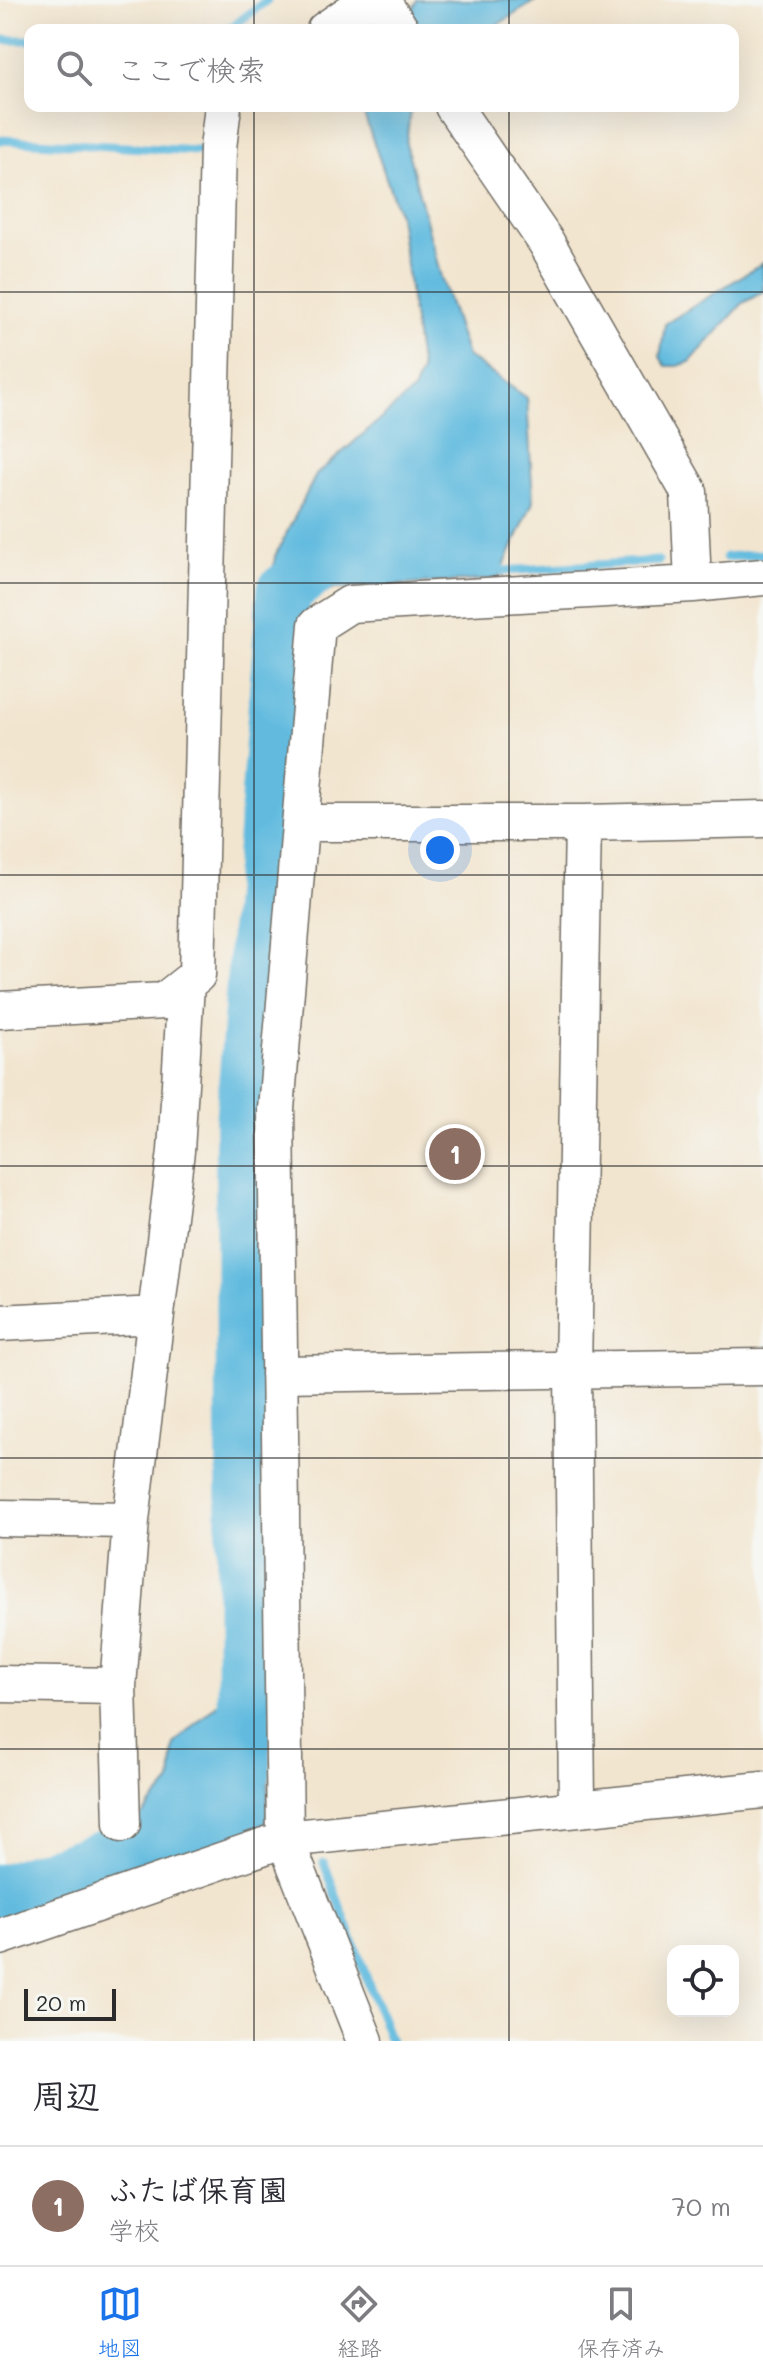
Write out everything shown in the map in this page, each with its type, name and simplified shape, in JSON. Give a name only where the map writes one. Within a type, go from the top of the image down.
[{"type":"street","points":[[347,24],[386,13]]},
{"type":"street","points":[[0,1010],[164,1001],[197,975],[218,148],[222,112]]},
{"type":"street","points":[[457,112],[546,242],[689,492],[693,584]]},
{"type":"street","points":[[365,2041],[285,1839],[276,1109],[317,625],[350,604],[693,584],[763,577]]},
{"type":"street","points":[[300,823],[583,823],[763,819]]},
{"type":"street","points":[[577,1809],[573,1370],[583,823]]},
{"type":"street","points":[[122,1824],[118,1686],[131,1520],[176,1151],[186,984]]},
{"type":"street","points":[[0,1323],[156,1315]]},
{"type":"street","points":[[279,1374],[763,1367]]},
{"type":"street","points":[[0,1518],[131,1520]]},
{"type":"street","points":[[0,1684],[118,1686]]},
{"type":"street","points":[[0,1937],[285,1839],[763,1790]]},
{"type":"water","points":[[417,0],[537,0],[499,24],[405,24]]},
{"type":"water","points":[[363,112],[410,112],[406,144],[441,277],[467,356],[527,398],[533,502],[498,579],[301,591],[271,589],[275,556],[316,475],[413,391],[421,371],[399,215]]},
{"type":"water","points":[[763,263],[763,292],[743,303],[690,362],[666,366],[660,357],[665,324]]},
{"type":"water","points":[[271,1696],[267,1820],[262,1829],[142,1866],[130,1829],[171,1782],[174,1744],[220,1701]]},
{"type":"waterway","points":[[236,24],[267,0]]},
{"type":"waterway","points":[[0,40],[24,40]]},
{"type":"waterway","points":[[0,140],[198,151]]},
{"type":"waterway","points":[[244,1771],[242,1124],[284,591],[343,548]]},
{"type":"waterway","points":[[726,557],[763,554]]},
{"type":"waterway","points":[[494,562],[503,571],[658,561]]},
{"type":"waterway","points":[[0,1892],[204,1823]]},
{"type":"waterway","points":[[324,1863],[390,2041]]},
{"type":"place","name":"ふたば保育園","points":[[455,1154]]}]
